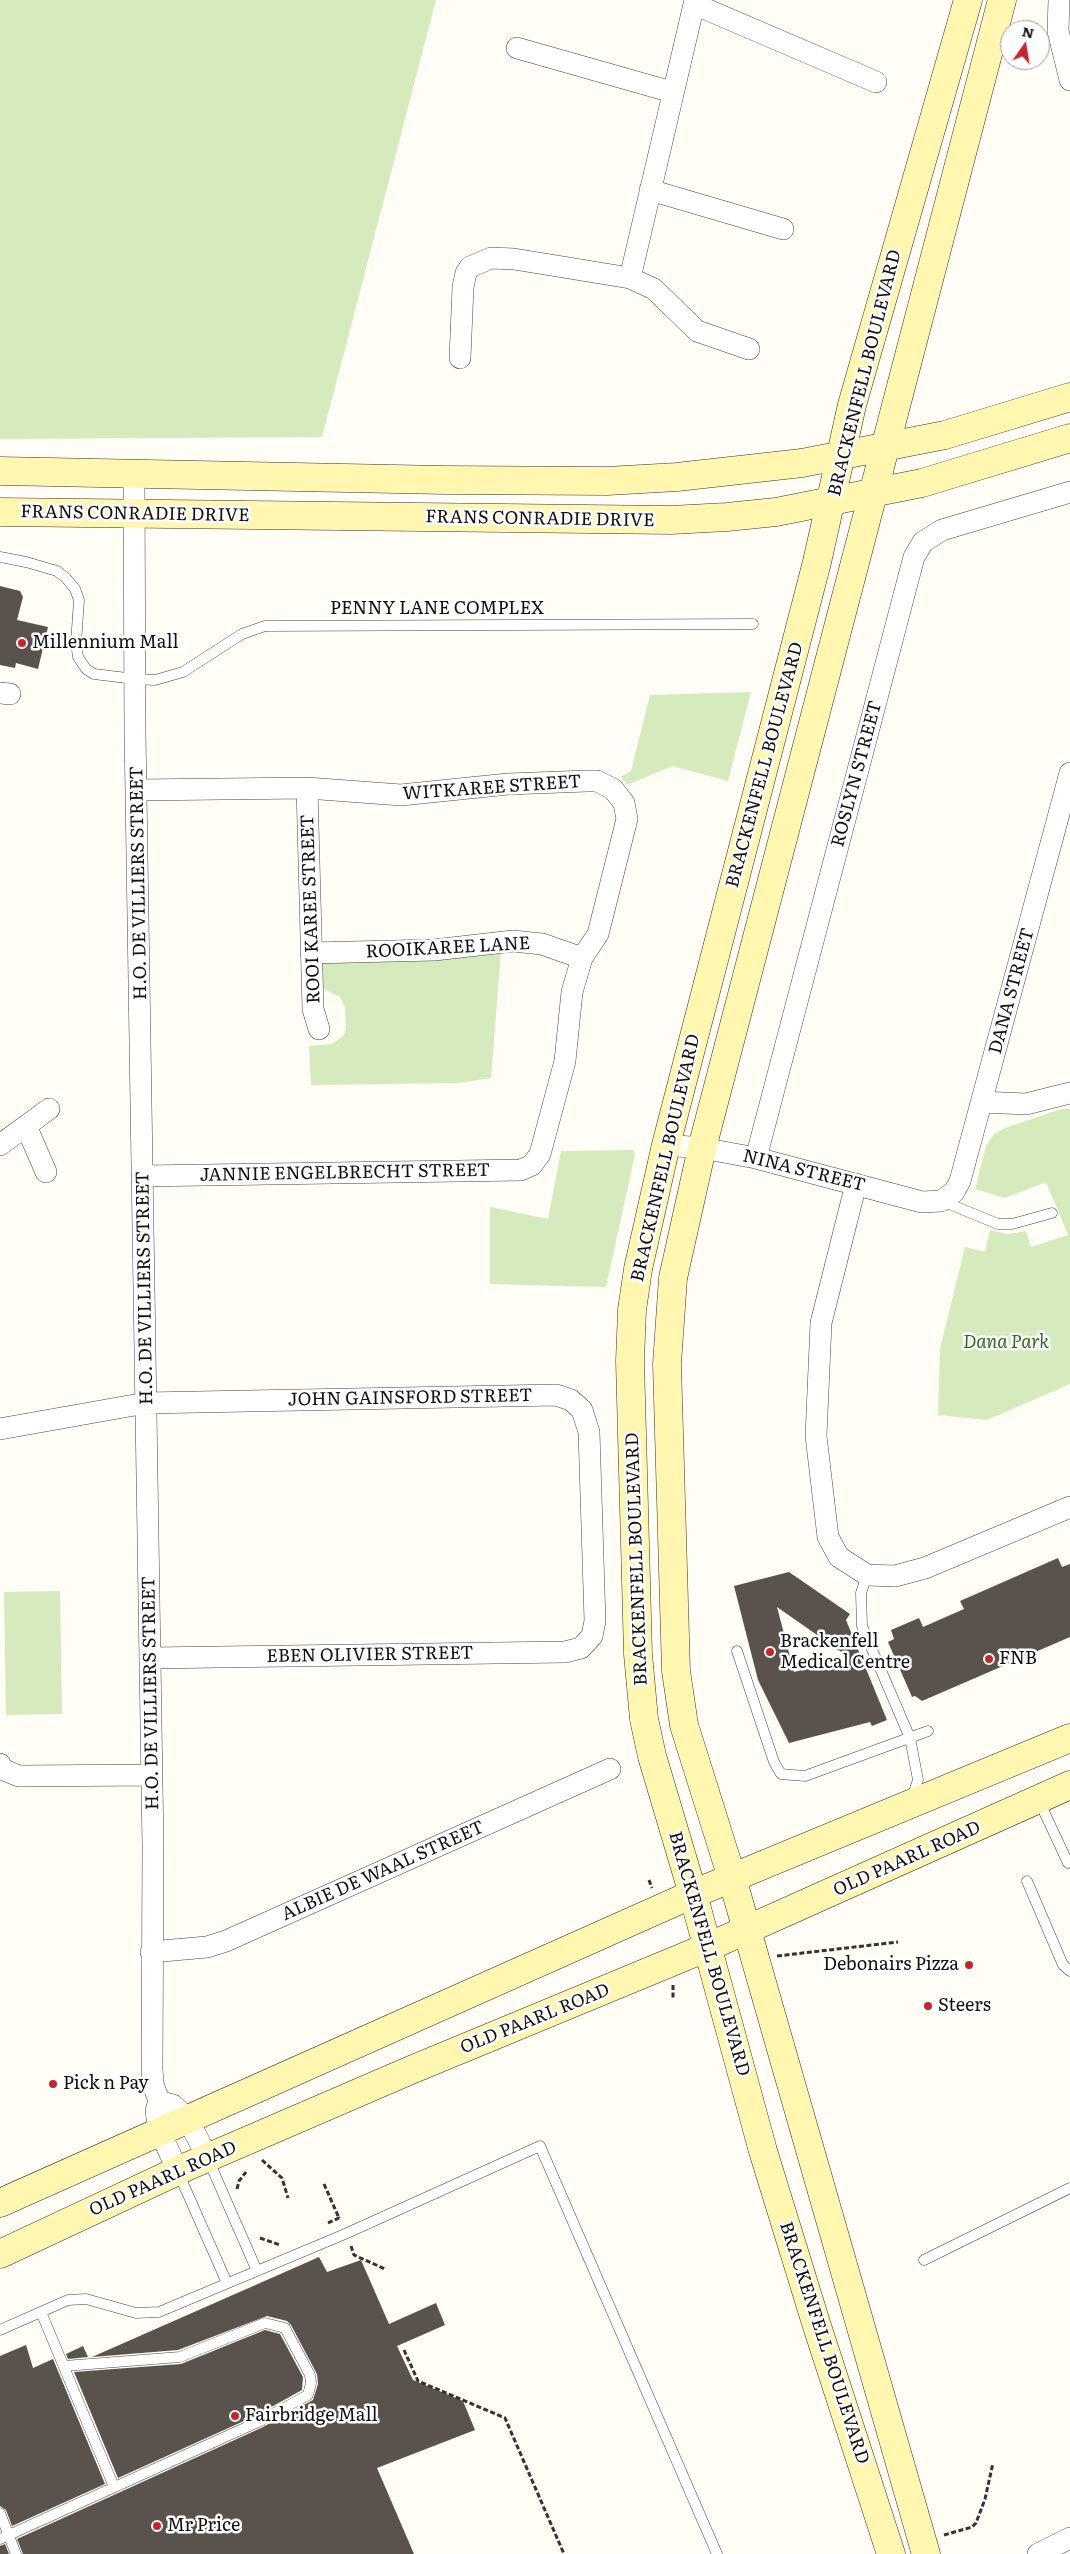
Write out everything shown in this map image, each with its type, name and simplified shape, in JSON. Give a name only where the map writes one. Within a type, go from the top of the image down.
[{"type":"street","name":"BRACKENFELL BOULEVARD","points":[[891,2554],[816,2322],[764,2151],[693,1894],[652,1756],[644,1719],[638,1654],[630,1361],[632,1310],[644,1236],[666,1144],[832,501],[858,386],[968,0]]},
{"type":"street","name":"BRACKENFELL BOULEVARD","points":[[931,2546],[732,1878],[691,1754],[680,1703],[676,1672],[667,1364],[669,1318],[679,1246],[702,1148],[1002,0]]},
{"type":"street","points":[[1059,0],[1070,80]]},
{"type":"street","points":[[630,278],[694,2],[876,82]]},
{"type":"street","points":[[517,48],[672,92]]},
{"type":"street","points":[[650,190],[783,229]]},
{"type":"street","points":[[460,358],[463,287],[466,273],[470,267],[491,258],[514,259],[630,278],[654,289],[697,331],[749,349]]},
{"type":"street","points":[[0,471],[134,475],[607,481],[738,472],[842,455],[946,435],[1070,398]]},
{"type":"street","name":"FRANS CONRADIE DRIVE","points":[[0,512],[671,520],[776,512],[874,493],[931,480],[1070,438]]},
{"type":"street","name":"H.O. DE VILLIERS STREET","points":[[134,475],[135,679],[152,1775],[152,2069],[153,2084],[159,2100],[156,2111],[158,2130]]},
{"type":"street","name":"ROSLYN STREET","points":[[756,1158],[914,557],[923,542],[942,530],[1070,492]]},
{"type":"street","name":"DANA STREET","points":[[941,1201],[954,1192],[960,1181],[1070,773]]},
{"type":"street","name":"WITKAREE STREET","points":[[138,790],[306,788],[401,795],[508,784],[587,781],[597,782],[613,789],[620,796],[626,811],[626,827],[598,934],[582,958],[572,992],[565,1061],[540,1154]]},
{"type":"street","name":"ROOI KAREE STREET","points":[[306,788],[313,1009],[319,1029]]},
{"type":"street","name":"ROOIKAREE LANE","points":[[311,953],[434,950],[513,941],[542,944],[582,958]]},
{"type":"street","points":[[982,1102],[1026,1104],[1070,1092]]},
{"type":"street","points":[[0,1145],[49,1109]]},
{"type":"street","points":[[26,1126],[46,1172]]},
{"type":"street","name":"NINA STREET","points":[[666,1144],[702,1148],[756,1158],[922,1202],[941,1201]]},
{"type":"street","name":"JANNIE ENGELBRECHT STREET","points":[[143,1176],[521,1170],[532,1165],[540,1154]]},
{"type":"street","points":[[856,1184],[821,1323],[816,1436],[828,1536],[839,1557],[867,1575],[895,1576],[925,1568],[1070,1507]]},
{"type":"street","name":"JOHN GAINSFORD STREET","points":[[0,1429],[146,1403],[556,1395],[571,1400],[582,1410],[588,1424],[595,1621],[595,1628],[588,1642]]},
{"type":"street","name":"EBEN OLIVIER STREET","points":[[150,1658],[565,1652],[574,1651],[588,1642]]},
{"type":"street","points":[[0,2203],[158,2130],[693,1894],[1070,1738]]},
{"type":"street","points":[[0,1764],[10,1773],[19,1776],[152,1775]]},
{"type":"street","name":"ALBIE DE WAAL STREET","points":[[151,1952],[207,1947],[226,1941],[610,1770]]},
{"type":"street","name":"OLD PAARL ROAD","points":[[0,2254],[178,2171],[411,2070],[708,1947],[1039,1801],[1070,1785]]},
{"type":"street","points":[[159,2100],[173,2105],[187,2118],[208,2158]]},
{"type":"street","points":[[158,2130],[178,2171]]},
{"type":"street","points":[[1038,2554],[1070,2538]]},
{"type":"lane","name":"PENNY LANE COMPLEX","points":[[0,557],[57,571],[66,578],[76,589],[79,600],[76,644],[78,657],[86,669],[94,674],[135,679],[155,680],[183,672],[242,634],[265,626],[753,624]]},
{"type":"lane","points":[[941,1201],[998,1224],[1012,1224],[1052,1213]]},
{"type":"lane","points":[[867,1575],[861,1593],[862,1626],[910,1738],[918,1780],[910,1805]]},
{"type":"lane","points":[[737,1651],[774,1762],[781,1774],[806,1776],[928,1731]]},
{"type":"lane","points":[[1039,1801],[1068,1863]]},
{"type":"lane","points":[[1027,1881],[1063,1965],[1070,1971]]},
{"type":"lane","points":[[0,2330],[68,2300],[86,2299],[136,2313],[159,2312],[345,2234],[540,2146],[717,2554]]},
{"type":"lane","points":[[208,2158],[257,2271]]},
{"type":"lane","points":[[178,2171],[227,2284]]},
{"type":"lane","points":[[924,2260],[1070,2188]]},
{"type":"lane","points":[[41,2312],[114,2487]]},
{"type":"lane","points":[[4,2537],[258,2422],[308,2395],[311,2384],[310,2375],[285,2328],[265,2323],[180,2357],[64,2366]]},
{"type":"lane","points":[[0,2513],[4,2537],[16,2554]]},
{"type":"path","points":[[774,1956],[898,1942]]},
{"type":"path","points":[[262,2160],[282,2178],[288,2198]]},
{"type":"path","points":[[238,2196],[239,2181],[246,2172]]},
{"type":"path","points":[[324,2184],[354,2255],[385,2269]]},
{"type":"path","points":[[322,2226],[339,2218]]},
{"type":"path","points":[[257,2236],[280,2245],[289,2241]]},
{"type":"path","points":[[404,2350],[418,2381],[505,2418],[564,2554]]},
{"type":"path","points":[[931,2546],[972,2528],[976,2523],[985,2499],[993,2463]]},
{"type":"green space","points":[[0,0],[436,0],[322,437],[0,439]]},
{"type":"green space","points":[[751,692],[728,781],[672,766],[627,785],[621,777],[631,771],[650,695]]},
{"type":"green space","points":[[501,951],[491,1078],[458,1083],[311,1085],[309,1046],[332,1044],[343,1036],[346,1029],[345,1008],[340,997],[321,988],[320,963]]},
{"type":"green space","name":"Dana Park","points":[[1061,1109],[1070,1109],[1070,1384],[987,1420],[938,1415],[940,1349],[965,1247],[985,1252],[990,1230],[1007,1234],[1026,1231],[1031,1247],[1068,1235],[1046,1182],[1005,1198],[975,1189],[986,1146],[994,1134],[1005,1128]]},
{"type":"green space","points":[[633,1150],[635,1154],[606,1287],[490,1284],[490,1207],[548,1219],[561,1151]]},
{"type":"green space","points":[[60,1591],[62,1714],[6,1715],[4,1592]]},
{"type":"building","name":"Millennium Mall","points":[[0,586],[20,591],[23,597],[17,620],[48,627],[38,669],[16,663],[15,668],[0,665]]},
{"type":"building","points":[[1058,1558],[1062,1567],[1070,1564],[1070,1637],[922,1701],[915,1696],[912,1697],[888,1642],[894,1639],[891,1630],[919,1618],[923,1627],[964,1609],[960,1601]]},
{"type":"building","name":"Brackenfell Medical Centre","points":[[789,1572],[850,1614],[846,1620],[887,1720],[872,1726],[870,1722],[789,1743],[758,1680],[734,1586]],"holes":[[[777,1607],[850,1658],[794,1672]]]},
{"type":"building","points":[[319,2257],[327,2272],[361,2260],[389,2324],[436,2303],[445,2325],[397,2346],[413,2380],[463,2401],[475,2430],[377,2468],[414,2554],[23,2554],[17,2539],[261,2428],[313,2400],[318,2384],[317,2374],[291,2325],[287,2321],[267,2316],[178,2350],[92,2357]]},
{"type":"building","points":[[265,2330],[280,2334],[303,2377],[302,2390],[255,2416],[118,2478],[74,2372],[181,2364]]},
{"type":"building","points":[[26,2345],[33,2368],[53,2359],[105,2484],[12,2526],[6,2510],[0,2506],[0,2356]]},
{"type":"building","points":[[83,2346],[88,2357],[68,2359],[66,2354]]},
{"type":"building","points":[[5,2544],[9,2554],[0,2554],[0,2546]]},
{"type":"place","name":"Millennium Mall","points":[[22,643]]},
{"type":"place","name":"Brackenfell Medical Centre","points":[[770,1652]]},
{"type":"place","name":"FNB","points":[[989,1659]]},
{"type":"place","name":"Debonairs Pizza","points":[[969,1965]]},
{"type":"place","name":"Steers","points":[[928,2006]]},
{"type":"place","name":"Pick n Pay","points":[[53,2084]]},
{"type":"place","name":"Fairbridge Mall","points":[[235,2416]]},
{"type":"place","name":"Mr Price","points":[[157,2526]]}]
